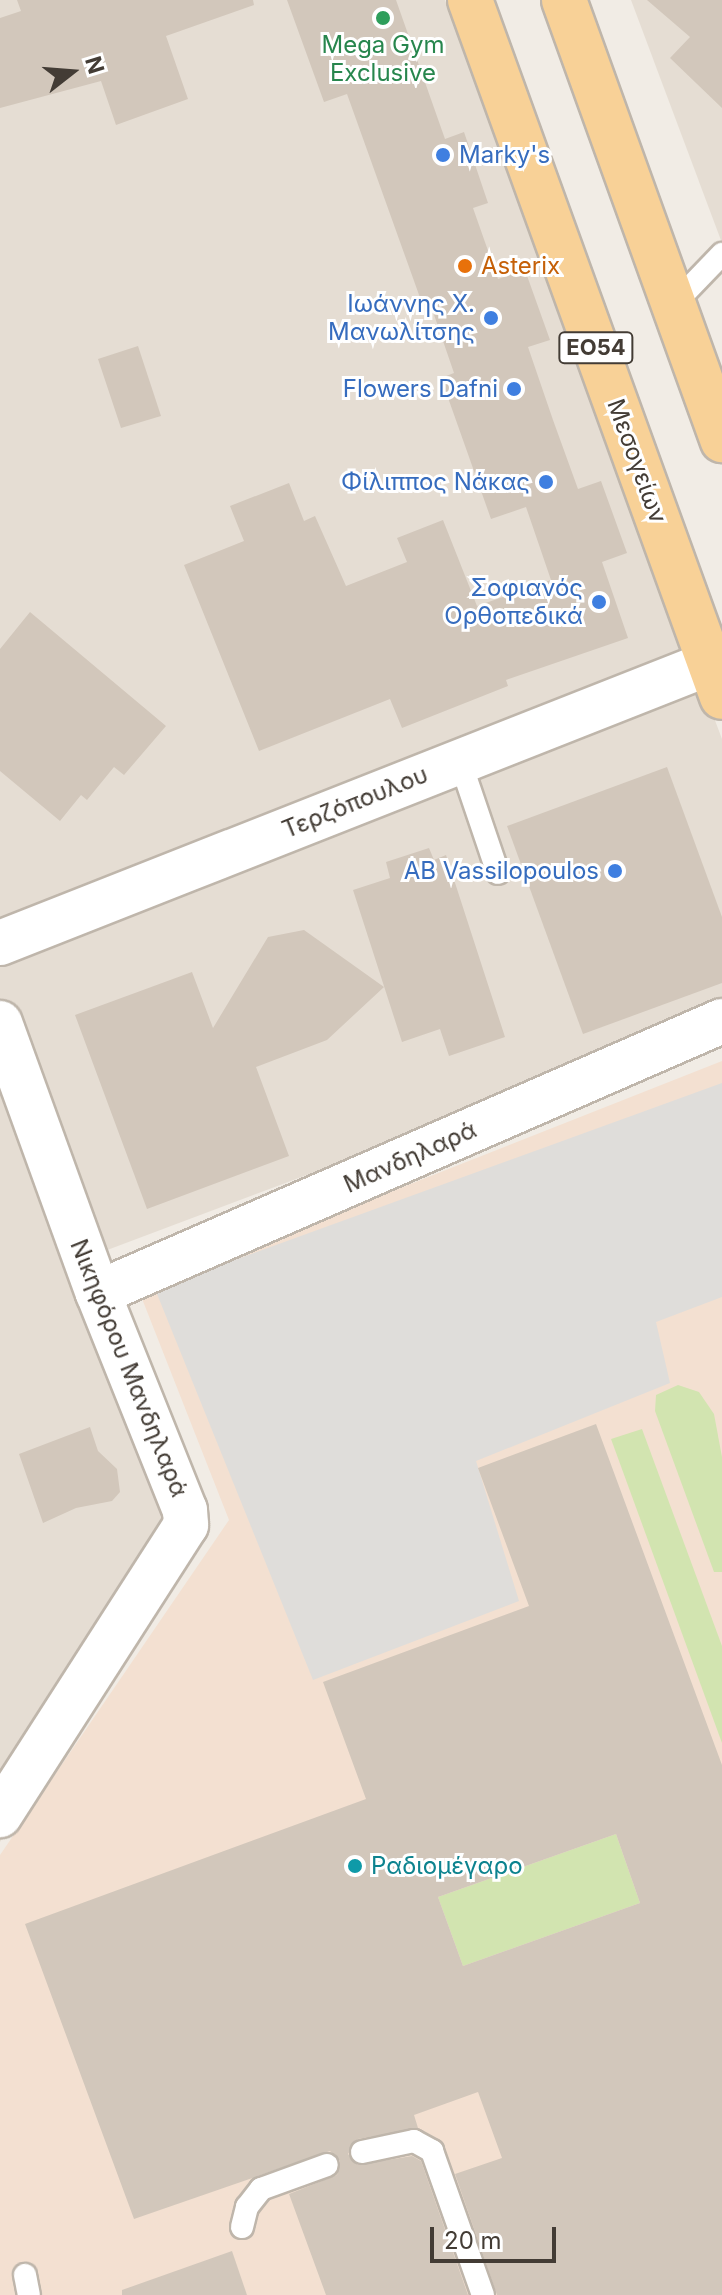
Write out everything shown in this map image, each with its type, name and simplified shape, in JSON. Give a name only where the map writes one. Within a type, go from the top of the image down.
[{"type":"main road","name":"Μεσογείων","points":[[470,0],[716,680]]},
{"type":"main road","points":[[564,0],[722,440]]},
{"type":"street","name":"Τερζόπουλου","points":[[0,943],[460,761],[716,680]]},
{"type":"street","name":"Μανδηλαρά","points":[[98,1293],[722,1021]]},
{"type":"street","name":"Νικηφόρου Μανδηλαρά","points":[[0,1023],[98,1293],[185,1510],[186,1525],[0,1815]]},
{"type":"lane","points":[[673,305],[722,254]]},
{"type":"lane","points":[[460,761],[498,873]]},
{"type":"lane","points":[[362,2152],[414,2141],[432,2151],[483,2295]]},
{"type":"lane","points":[[242,2227],[247,2207],[261,2189],[327,2165]]},
{"type":"shaded area","points":[[0,0],[445,0],[722,739],[722,1019],[86,1258],[198,1541],[0,1842]]},
{"type":"shaded area","points":[[631,0],[722,0],[722,243]]},
{"type":"shaded area","points":[[722,1061],[722,2295],[0,2295],[0,1855],[229,1520],[139,1291]]},
{"type":"shaded area","points":[[722,1083],[722,1297],[656,1322],[670,1383],[476,1461],[519,1601],[313,1680],[155,1289]]},
{"type":"green space","points":[[678,1385],[699,1392],[714,1414],[722,1457],[722,1572],[714,1572],[655,1411],[656,1395]]},
{"type":"green space","points":[[642,1429],[722,1646],[722,1743],[611,1439]]},
{"type":"green space","points":[[616,1834],[640,1903],[463,1966],[438,1897]]},
{"type":"building","points":[[17,0],[253,0],[254,5],[166,36],[188,99],[116,125],[101,81],[0,108],[0,18],[21,11]]},
{"type":"building","points":[[287,0],[396,0],[445,139],[464,132],[488,203],[473,208],[498,279],[525,270],[550,340],[528,347],[553,420],[578,489],[601,481],[627,553],[602,562],[628,638],[506,680],[508,686],[402,728],[390,699],[259,751],[184,565],[244,541],[230,506],[289,483],[304,521],[315,516],[346,586],[407,562],[397,538],[443,520],[477,606],[551,580],[526,507],[491,519],[441,378],[454,373],[430,303],[423,306],[347,94],[324,102]]},
{"type":"building","points":[[647,0],[722,0],[722,108],[670,58],[690,37]]},
{"type":"building","points":[[138,346],[161,416],[121,428],[98,359]]},
{"type":"building","points":[[30,612],[166,726],[124,775],[114,767],[87,800],[81,795],[60,821],[0,771],[0,649]]},
{"type":"building","name":"AB Vassilopoulos","points":[[667,767],[722,917],[722,983],[583,1034],[507,826]]},
{"type":"building","points":[[429,848],[434,860],[446,855],[505,1037],[449,1056],[440,1029],[402,1042],[353,890],[390,878],[386,862]]},
{"type":"building","points":[[304,930],[384,987],[327,1040],[256,1067],[289,1156],[147,1209],[75,1015],[192,972],[213,1028],[268,937]]},
{"type":"building","name":"Ραδιομέγαρο","points":[[596,1424],[722,1765],[722,2295],[497,2295],[455,2174],[502,2158],[478,2092],[414,2115],[418,2128],[358,2139],[348,2154],[358,2165],[412,2156],[421,2161],[468,2295],[326,2295],[289,2194],[337,2175],[340,2161],[330,2151],[134,2219],[25,1924],[366,1799],[323,1682],[529,1606],[478,1468]],"holes":[[[616,1834],[640,1903],[463,1966],[438,1897]]]},
{"type":"building","points":[[90,1427],[98,1451],[117,1469],[120,1492],[112,1501],[76,1508],[43,1523],[19,1454]]},
{"type":"building","points":[[232,2251],[247,2295],[122,2295],[122,2290]]},
{"type":"place","name":"Mega Gym Exclusive","points":[[383,18]]},
{"type":"place","name":"Marky's","points":[[443,155]]},
{"type":"place","name":"Asterix","points":[[465,266]]},
{"type":"place","name":"Ιωάννης Χ. Μανωλίτσης","points":[[491,318]]},
{"type":"place","name":"Flowers Dafni","points":[[514,389]]},
{"type":"place","name":"Φίλιππος Νάκας","points":[[546,482]]},
{"type":"place","name":"Σοφιανός Ορθοπεδικά","points":[[599,602]]},
{"type":"place","name":"AB Vassilopoulos","points":[[615,871]]},
{"type":"place","name":"Ραδιομέγαρο","points":[[355,1866]]}]
